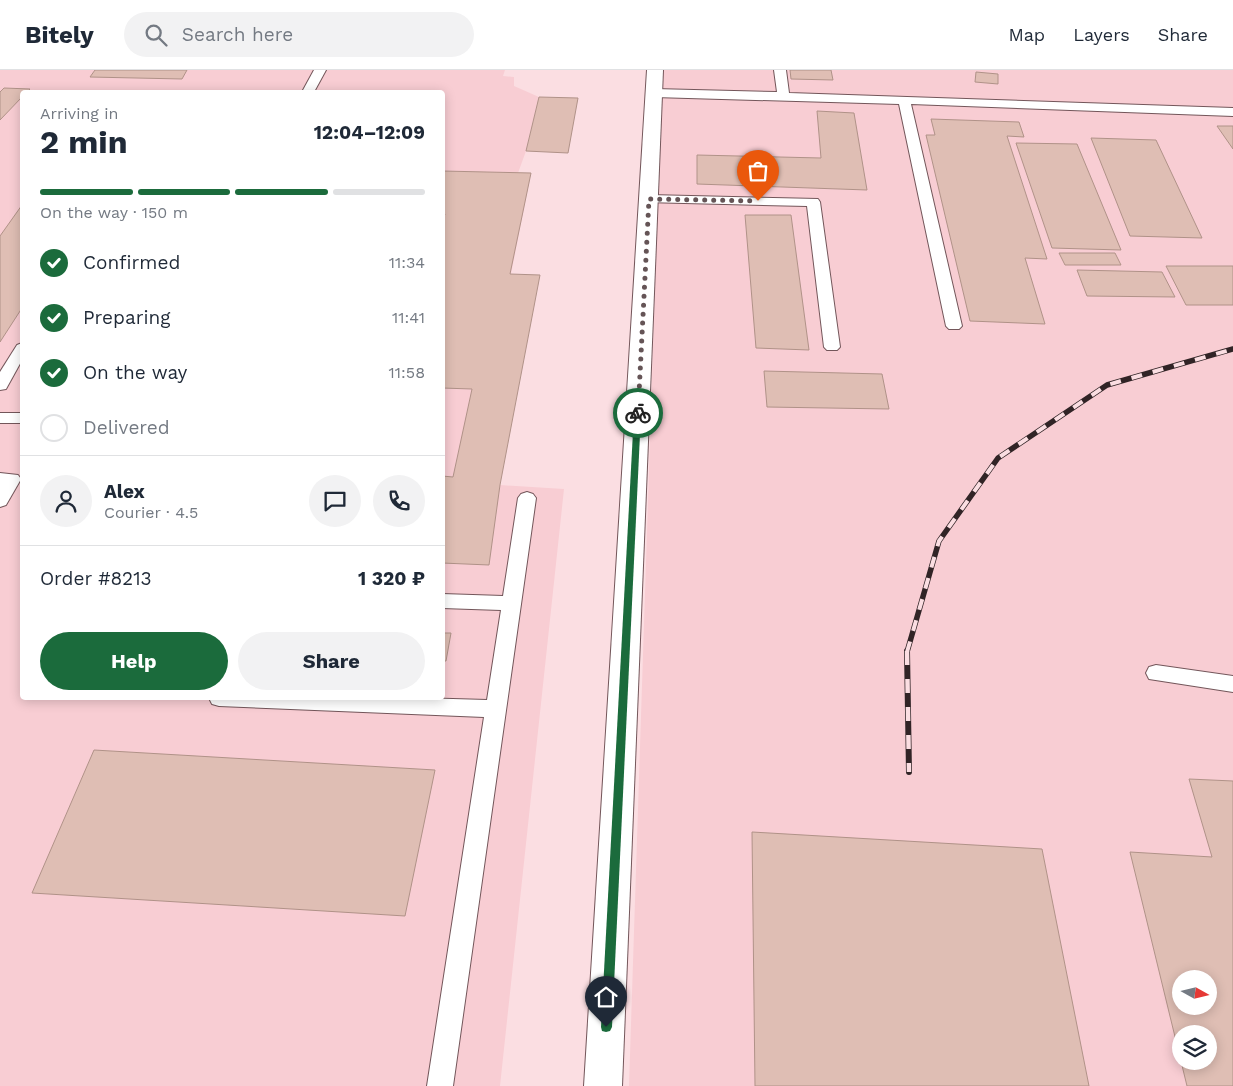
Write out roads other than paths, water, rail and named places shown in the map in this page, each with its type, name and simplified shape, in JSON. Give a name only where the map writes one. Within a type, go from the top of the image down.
[{"type":"street","points":[[603,1086],[654,82]]},
{"type":"lane","points":[[309,90],[320,70]]},
{"type":"lane","points":[[780,70],[783,96]]},
{"type":"lane","points":[[654,82],[783,96],[1233,112]]},
{"type":"lane","points":[[904,101],[954,326]]},
{"type":"lane","points":[[649,199],[813,202],[832,347]]},
{"type":"lane","points":[[0,385],[20,351]]},
{"type":"lane","points":[[0,418],[20,418]]},
{"type":"lane","points":[[0,479],[12,480],[0,501]]},
{"type":"lane","points":[[440,1086],[527,498]]},
{"type":"lane","points":[[445,601],[512,603]]},
{"type":"lane","points":[[1156,673],[1233,684]]},
{"type":"lane","points":[[265,700],[496,710]]},
{"type":"railway","points":[[907,652],[939,541],[998,458],[1107,385],[1233,349]]},
{"type":"railway","points":[[907,652],[909,772]]}]
